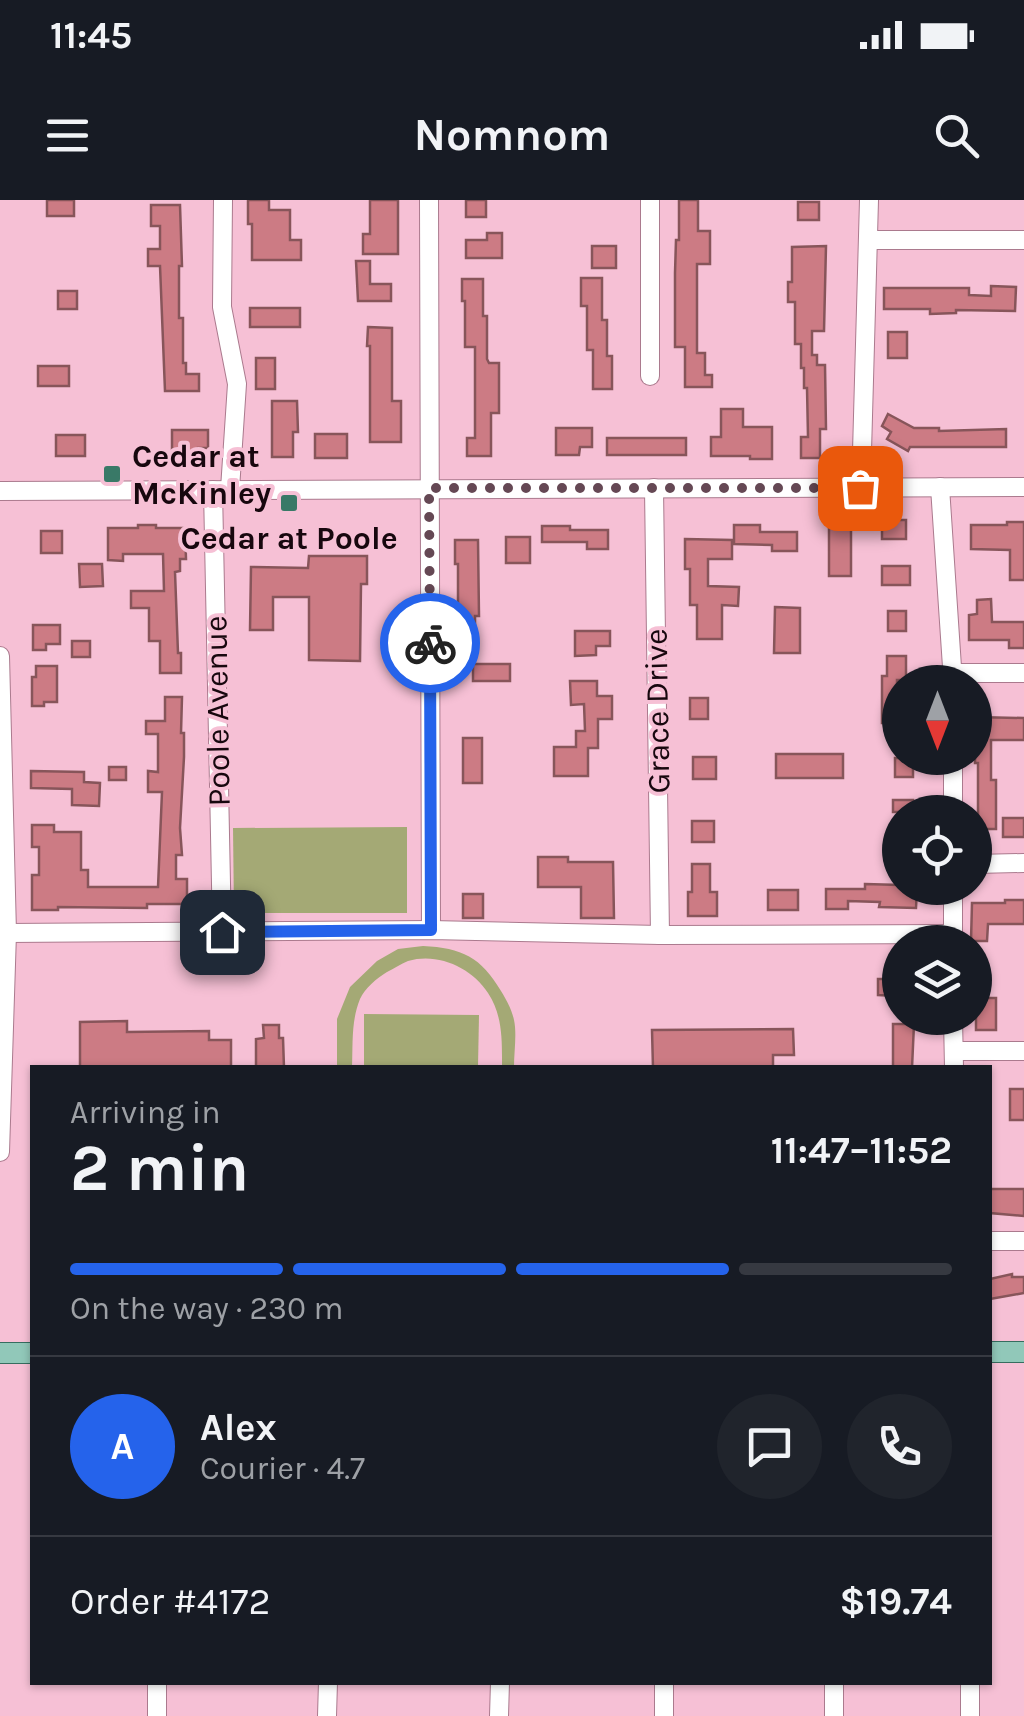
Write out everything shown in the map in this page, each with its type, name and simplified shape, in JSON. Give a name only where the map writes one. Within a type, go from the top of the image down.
[{"type":"main road","points":[[0,1353],[30,1352]]},
{"type":"main road","points":[[992,1352],[1024,1352]]},
{"type":"street","name":"Poole Avenue","points":[[222,932],[221,489],[237,384],[222,307],[223,200]]},
{"type":"street","points":[[429,200],[431,930]]},
{"type":"street","points":[[650,200],[650,376]]},
{"type":"street","points":[[860,488],[869,200]]},
{"type":"street","points":[[869,240],[1024,240]]},
{"type":"street","points":[[940,487],[952,665]]},
{"type":"street","points":[[0,492],[1024,487]]},
{"type":"street","name":"Grace Drive","points":[[654,488],[660,935]]},
{"type":"street","points":[[0,656],[7,932],[3,956],[0,1152]]},
{"type":"street","points":[[992,676],[1024,674]]},
{"type":"street","points":[[992,864],[1024,863]]},
{"type":"street","points":[[7,932],[431,930],[882,937]]},
{"type":"street","points":[[954,1060],[1024,1051]]},
{"type":"street","points":[[992,1241],[1024,1241]]},
{"type":"street","points":[[157,1685],[157,1716]]},
{"type":"street","points":[[327,1716],[328,1685]]},
{"type":"street","points":[[499,1716],[500,1685]]},
{"type":"street","points":[[664,1685],[664,1716]]},
{"type":"street","points":[[834,1685],[834,1716]]},
{"type":"street","points":[[970,1685],[970,1716]]},
{"type":"green space","points":[[407,827],[407,913],[234,913],[233,828]]},
{"type":"green space","points":[[398,949],[449,949],[478,962],[494,979],[514,1020],[514,1065],[502,1065],[499,1020],[481,984],[453,964],[419,959],[383,974],[368,987],[355,1016],[352,1065],[337,1065],[337,1019],[350,987],[377,961]]},
{"type":"green space","points":[[364,1014],[479,1015],[478,1065],[364,1065]]},
{"type":"building","points":[[47,200],[74,200],[74,216],[47,216]]},
{"type":"building","points":[[248,200],[269,200],[269,210],[290,210],[290,240],[301,240],[301,260],[252,260]]},
{"type":"building","points":[[370,200],[398,200],[398,254],[363,254],[363,234],[370,234]]},
{"type":"building","points":[[466,200],[486,200],[486,217],[466,217]]},
{"type":"building","points":[[679,200],[698,200],[698,231],[710,231],[710,264],[697,264],[697,353],[705,353],[705,375],[712,375],[712,387],[685,387],[685,347],[675,347]]},
{"type":"building","points":[[798,202],[819,202],[819,220],[798,220]]},
{"type":"building","points":[[151,205],[180,205],[179,318],[183,318],[183,363],[186,374],[199,374],[199,391],[165,391],[160,266],[148,266],[148,249],[160,249],[160,226],[151,226]]},
{"type":"building","points":[[487,233],[502,233],[502,258],[466,258],[466,240],[487,240]]},
{"type":"building","points":[[592,246],[616,246],[616,268],[592,268]]},
{"type":"building","points":[[826,246],[824,331],[812,331],[812,355],[817,355],[817,365],[825,365],[826,429],[820,429],[820,458],[801,458],[801,437],[808,437],[807,388],[801,368],[801,344],[795,344],[795,302],[788,302],[792,247]]},
{"type":"building","points":[[356,261],[370,261],[370,284],[391,284],[391,301],[358,301]]},
{"type":"building","points":[[581,278],[602,278],[602,320],[607,320],[612,389],[593,389],[593,350],[587,350],[587,306],[581,306]]},
{"type":"building","points":[[462,279],[483,279],[487,359],[489,363],[499,363],[499,413],[491,413],[491,456],[467,456],[467,438],[475,438],[475,347],[465,347]]},
{"type":"building","points":[[991,286],[1016,287],[1015,311],[956,310],[930,314],[930,309],[884,309],[884,288],[969,288],[969,295],[991,296]]},
{"type":"building","points":[[58,291],[77,291],[77,309],[58,309]]},
{"type":"building","points":[[250,308],[300,308],[300,327],[250,327]]},
{"type":"building","points":[[368,327],[392,328],[392,401],[401,401],[401,442],[370,442]]},
{"type":"building","points":[[888,332],[907,332],[907,358],[888,358]]},
{"type":"building","points":[[256,358],[275,358],[275,389],[256,389]]},
{"type":"building","points":[[38,366],[69,366],[69,386],[38,386]]},
{"type":"building","points":[[272,401],[297,401],[298,432],[293,432],[293,457],[272,457]]},
{"type":"building","points":[[721,409],[743,409],[743,427],[772,427],[772,459],[711,456],[711,437],[721,437]]},
{"type":"building","points":[[888,414],[914,428],[1006,429],[1006,447],[910,447],[908,451],[887,439],[891,432],[882,426]]},
{"type":"building","points":[[556,428],[592,428],[592,447],[580,447],[579,455],[556,455]]},
{"type":"building","points":[[172,430],[208,430],[208,448],[198,448],[198,458],[172,458]]},
{"type":"building","points":[[315,434],[347,434],[347,458],[315,458]]},
{"type":"building","points":[[56,435],[85,435],[85,456],[56,456]]},
{"type":"building","points":[[607,438],[686,438],[686,455],[607,455]]},
{"type":"building","points":[[882,520],[906,520],[906,539],[882,539]]},
{"type":"building","points":[[1024,522],[1024,580],[1010,580],[1010,550],[971,549],[971,525]]},
{"type":"building","points":[[734,525],[760,525],[760,532],[797,532],[797,551],[772,551],[772,545],[734,544]]},
{"type":"building","points":[[542,526],[608,530],[608,549],[587,549],[587,542],[542,542]]},
{"type":"building","points":[[108,528],[185,528],[186,559],[180,559],[180,571],[175,572],[181,673],[160,673],[160,641],[149,641],[149,608],[131,608],[131,591],[164,591],[163,554],[123,554],[123,561],[108,560]]},
{"type":"building","points":[[829,528],[851,528],[851,576],[829,576]]},
{"type":"building","points":[[41,531],[62,531],[62,553],[41,553]]},
{"type":"building","points":[[506,537],[530,537],[530,563],[506,563]]},
{"type":"building","points":[[685,539],[732,540],[732,559],[708,559],[708,586],[739,587],[738,606],[722,605],[722,639],[697,639],[697,605],[690,605]]},
{"type":"building","points":[[455,540],[478,540],[475,658],[458,658]]},
{"type":"building","points":[[309,556],[367,556],[367,584],[361,584],[360,661],[309,660],[309,597],[273,597],[273,630],[250,630],[251,567],[308,568]]},
{"type":"building","points":[[79,564],[102,564],[103,586],[80,587]]},
{"type":"building","points":[[882,566],[910,566],[910,585],[882,585]]},
{"type":"building","points":[[991,599],[992,622],[1024,622],[1024,648],[1009,648],[1009,640],[969,640],[969,615],[977,614],[977,600]]},
{"type":"building","points":[[775,607],[800,608],[800,653],[774,653]]},
{"type":"building","points":[[888,611],[906,611],[906,631],[888,631]]},
{"type":"building","points":[[33,625],[60,625],[60,644],[46,644],[46,650],[33,650]]},
{"type":"building","points":[[575,631],[610,631],[610,646],[596,646],[596,655],[575,656]]},
{"type":"building","points":[[72,641],[90,641],[90,657],[72,657]]},
{"type":"building","points":[[887,656],[906,656],[906,665],[887,665]]},
{"type":"building","points":[[473,664],[510,664],[510,681],[473,681]]},
{"type":"building","points":[[36,666],[57,666],[57,702],[32,706]]},
{"type":"building","points":[[570,681],[597,681],[597,696],[612,696],[612,719],[598,719],[598,748],[588,748],[588,776],[554,776],[554,747],[576,747],[576,731],[585,731],[584,704],[571,705]]},
{"type":"building","points":[[165,697],[182,697],[182,855],[176,855],[176,879],[187,879],[187,904],[32,910],[32,875],[39,875],[39,847],[32,847],[32,825],[54,825],[54,832],[81,832],[81,870],[88,870],[88,887],[158,887],[162,792],[148,792],[148,771],[158,772],[158,734],[146,734],[146,721],[165,721]]},
{"type":"building","points":[[690,698],[708,698],[708,719],[690,719]]},
{"type":"building","points":[[992,717],[1024,718],[1024,740],[992,740]]},
{"type":"building","points":[[463,738],[482,738],[482,783],[463,783]]},
{"type":"building","points":[[776,754],[843,754],[843,778],[776,778]]},
{"type":"building","points":[[693,757],[716,757],[716,779],[693,779]]},
{"type":"building","points":[[109,767],[126,767],[126,780],[109,780]]},
{"type":"building","points":[[31,771],[84,772],[84,782],[100,783],[99,806],[72,805],[72,789],[31,788]]},
{"type":"building","points":[[978,775],[991,775],[991,780],[996,780],[996,829],[992,829],[992,795],[978,795]]},
{"type":"building","points":[[1003,818],[1024,818],[1024,837],[1003,837]]},
{"type":"building","points":[[692,821],[714,821],[714,842],[692,842]]},
{"type":"building","points":[[538,857],[613,862],[614,918],[581,918],[581,887],[538,887]]},
{"type":"building","points":[[692,864],[710,864],[710,892],[717,892],[717,916],[688,916]]},
{"type":"building","points":[[865,884],[882,884],[882,905],[916,905],[916,908],[879,907],[880,902],[848,901],[848,909],[826,909],[826,889],[865,889]]},
{"type":"building","points":[[768,890],[798,890],[798,910],[768,910]]},
{"type":"building","points":[[463,894],[483,894],[483,918],[463,918]]},
{"type":"building","points":[[1024,900],[1024,924],[971,925],[972,905]]},
{"type":"building","points":[[878,979],[882,979],[882,995],[878,995]]},
{"type":"building","points":[[992,998],[996,998],[996,1030],[992,1030]]},
{"type":"building","points":[[127,1021],[127,1032],[209,1031],[209,1040],[231,1040],[231,1065],[80,1065],[80,1022]]},
{"type":"building","points":[[263,1025],[279,1025],[284,1065],[256,1065],[256,1039],[264,1038]]},
{"type":"building","points":[[793,1029],[794,1055],[773,1055],[773,1065],[653,1065],[652,1030]]},
{"type":"building","points":[[893,1035],[914,1035],[912,1065],[893,1065]]},
{"type":"building","points":[[1010,1089],[1024,1089],[1024,1120],[1010,1120]]},
{"type":"building","points":[[992,1189],[1024,1189],[1024,1216],[992,1213]]},
{"type":"building","points":[[1012,1274],[1024,1277],[1024,1293],[992,1299],[992,1279]]},
{"type":"way so far","points":[[430,643],[429,488],[860,488]]},
{"type":"place","name":"Cedar at McKinley","points":[[112,474]]},
{"type":"place","name":"Cedar at Poole","points":[[289,503]]},
{"type":"route","points":[[222,932],[431,930],[430,643]]}]
